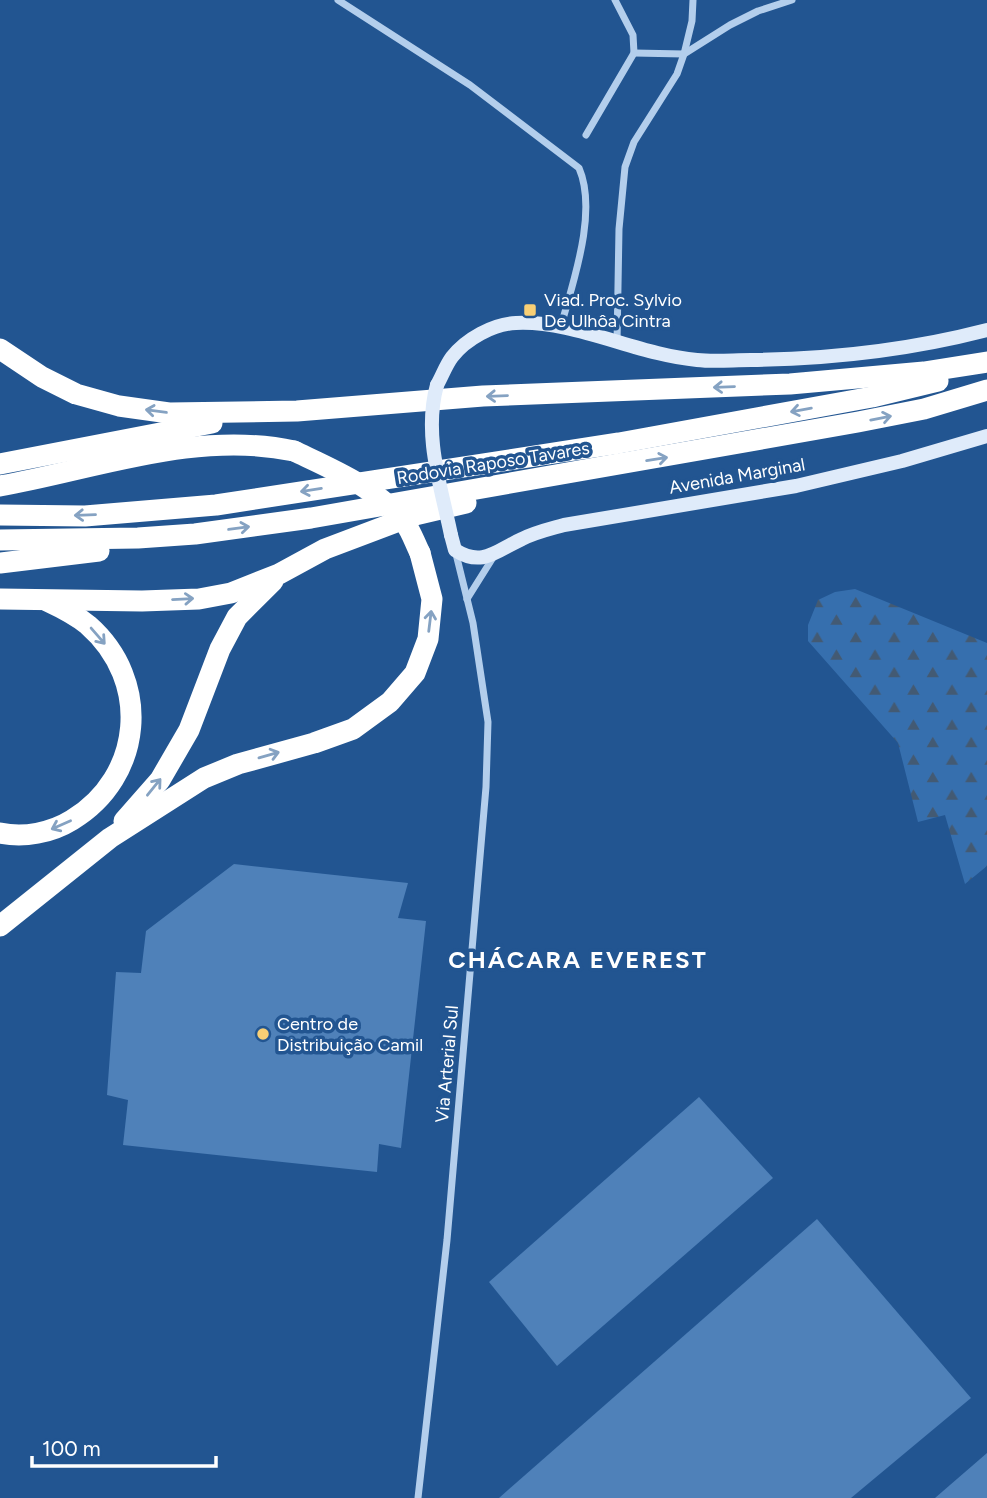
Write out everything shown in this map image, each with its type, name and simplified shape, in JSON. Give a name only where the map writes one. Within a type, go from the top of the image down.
[{"type":"highway","points":[[0,349],[42,377],[76,394],[119,406],[169,413],[298,411]]},
{"type":"highway","points":[[0,464],[192,426],[298,411],[482,396],[790,384],[987,365]]},
{"type":"highway","name":"Rodovia Raposo Tavares","points":[[0,516],[85,516],[216,505],[620,443],[872,397],[987,365]]},
{"type":"highway","name":"Rodovia Raposo Tavares","points":[[0,540],[138,538],[195,534],[310,519],[924,409],[987,390]]},
{"type":"highway","points":[[0,486],[183,449],[222,445],[260,446],[294,451],[350,478],[379,497],[406,524],[420,553],[432,599],[428,639],[415,673],[390,702],[353,729],[238,764],[204,778],[110,838],[0,926]]},
{"type":"highway","points":[[0,599],[142,601],[199,599],[231,593],[279,574],[325,549],[415,515],[628,464]]},
{"type":"highway","points":[[0,563],[125,548],[195,534]]},
{"type":"highway","points":[[110,838],[160,780],[189,730],[220,649],[237,617],[279,574]]},
{"type":"highway","points":[[0,833],[10,835],[43,832],[66,824],[92,808],[126,758],[132,723],[128,690],[118,663],[88,625],[69,611],[42,599]]},
{"type":"main road","points":[[453,542],[430,420],[437,385],[452,357],[474,338],[493,327],[515,323],[561,327],[617,344],[697,360],[778,360],[874,352],[933,344],[987,330]]},
{"type":"main road","name":"Avenida Marginal","points":[[453,542],[465,556],[472,558],[496,554],[539,531],[796,486],[902,461],[987,436]]},
{"type":"street","points":[[338,0],[470,85],[579,168],[584,180],[586,198],[584,222],[561,327]]},
{"type":"street","points":[[586,135],[634,53],[634,35],[615,0]]},
{"type":"street","points":[[617,344],[619,229],[625,167],[634,142],[677,74],[692,21],[693,0]]},
{"type":"street","points":[[634,53],[684,54],[730,25],[758,11],[792,0]]},
{"type":"street","name":"Via Arterial Sul","points":[[418,1498],[447,1240],[486,788],[488,722],[473,623],[453,542]]},
{"type":"street","name":"Avenida Marginal","points":[[467,600],[496,554]]},
{"type":"green space","points":[[855,589],[987,643],[987,866],[965,884],[945,815],[918,822],[898,743],[808,641],[808,625],[818,600],[835,592]]},
{"type":"building","name":"Centro de Distribuição Camil","points":[[234,864],[408,883],[398,918],[426,921],[401,1148],[379,1144],[377,1172],[123,1145],[128,1100],[107,1095],[116,972],[141,973],[146,931]]},
{"type":"building","points":[[699,1097],[773,1178],[557,1366],[489,1282]]},
{"type":"building","points":[[817,1219],[971,1398],[851,1498],[499,1498]]},
{"type":"building","points":[[987,1453],[987,1498],[935,1498]]},
{"type":"place","name":"Viad. Proc. Sylvio De Ulhôa Cintra","points":[[530,310]]},
{"type":"place","name":"Centro de Distribuição Camil","points":[[263,1034]]},
{"type":"district","name":"CHÁCARA EVEREST","points":[[578,960]]}]
